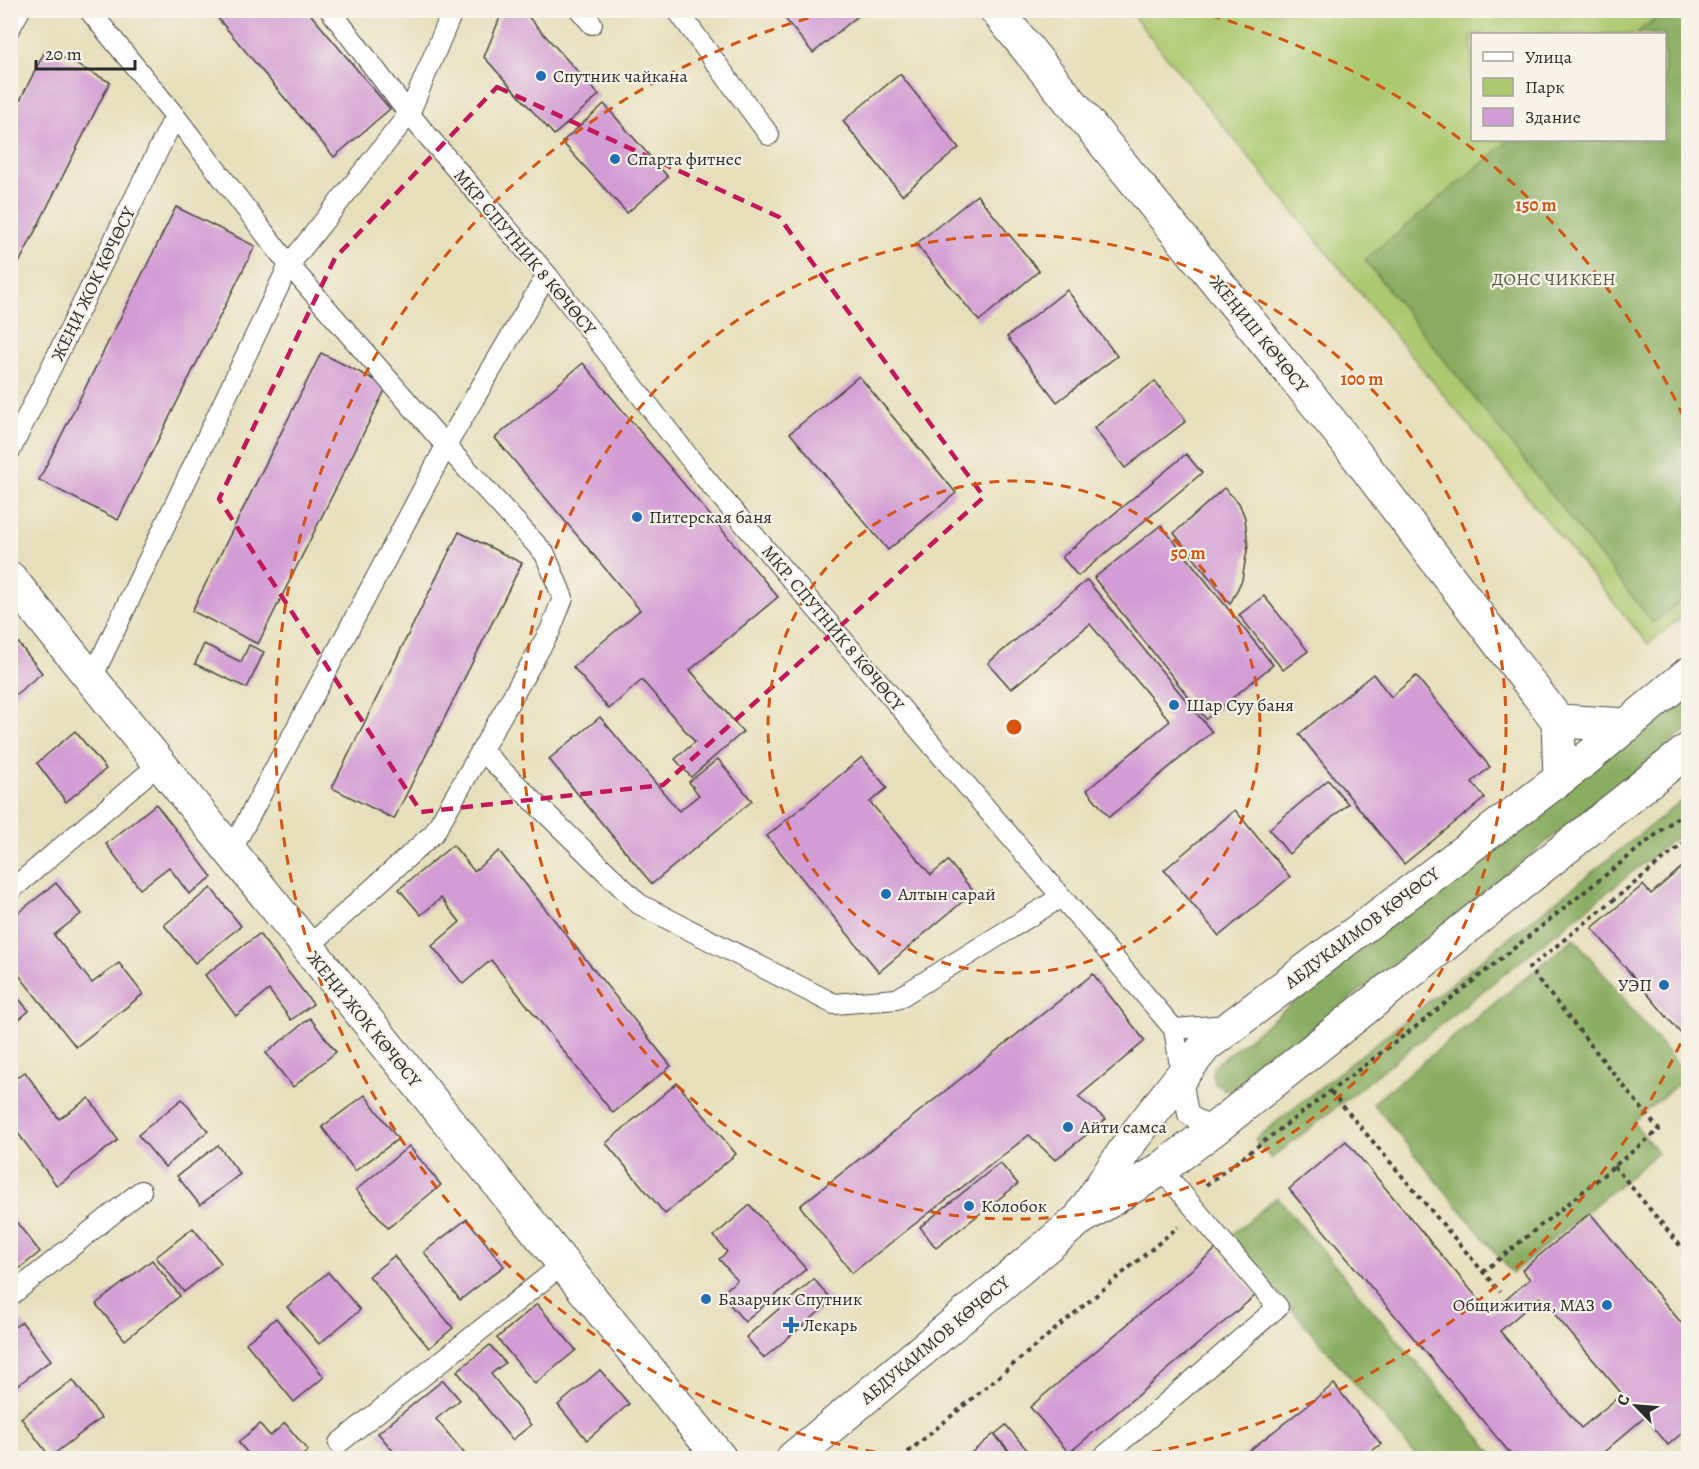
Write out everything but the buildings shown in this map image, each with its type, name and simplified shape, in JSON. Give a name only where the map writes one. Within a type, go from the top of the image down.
[{"type":"main road","name":"ЖЕҢИШ КӨЧӨСҮ","points":[[996,10],[1340,432],[1558,721]]},
{"type":"main road","name":"ЖЕҢИ ЖОК КӨЧӨСҮ","points":[[10,578],[720,1458]]},
{"type":"main road","name":"АБДУКАИМОВ КӨЧӨСҮ","points":[[1077,1221],[1133,1138],[1205,1046],[1560,779],[1689,674]]},
{"type":"main road","points":[[1560,779],[1558,721],[1628,725]]},
{"type":"main road","name":"АБДУКАИМОВ КӨЧӨСҮ","points":[[793,1458],[1077,1221],[1161,1169],[1213,1130],[1689,750]]},
{"type":"lane","points":[[10,28],[20,10]]},
{"type":"lane","points":[[89,10],[175,116],[289,264],[446,446],[545,554],[563,598],[550,631],[434,833],[307,948]]},
{"type":"lane","name":"МКР. СПУТНИК 8 КӨЧӨСҮ","points":[[330,10],[409,114],[547,275],[705,478],[1174,1029]]},
{"type":"lane","points":[[91,680],[289,264],[409,114],[453,10]]},
{"type":"lane","points":[[677,10],[769,135]]},
{"type":"lane","name":"ЖЕҢИ ЖОК КӨЧӨСҮ","points":[[10,451],[175,116]]},
{"type":"lane","points":[[230,853],[446,446],[547,275]]},
{"type":"lane","points":[[482,751],[639,904],[834,1004],[897,999],[1061,897]]},
{"type":"lane","points":[[10,891],[159,764]]},
{"type":"lane","points":[[1213,1130],[1188,1114],[1174,1029],[1234,1024]]},
{"type":"lane","points":[[1102,1458],[1278,1307],[1161,1169]]},
{"type":"lane","points":[[10,1296],[141,1191]]},
{"type":"lane","points":[[339,1443],[562,1265]]},
{"type":"path","points":[[901,1458],[1192,1205],[1689,809]]},
{"type":"path","points":[[1483,1272],[1659,1130],[1529,968],[1689,840]]},
{"type":"path","points":[[1331,1092],[1500,1292]]},
{"type":"path","points":[[1614,1166],[1689,1255]]},
{"type":"highlighted area","points":[[497,87],[779,217],[984,497],[663,785],[421,812],[219,499],[335,258]]},
{"type":"green space","points":[[1129,11],[1688,11],[1688,612],[1648,644]]},
{"type":"green space","name":"ДОНС ЧИККЕН","points":[[1665,11],[1688,11],[1688,595],[1653,623],[1365,260],[1509,141],[1666,141],[1666,33],[1637,33]]},
{"type":"green space","points":[[1688,688],[1688,729],[1232,1093],[1215,1084],[1212,1076],[1214,1066]]},
{"type":"green space","points":[[1688,796],[1688,828],[1271,1159],[1255,1139]]},
{"type":"green space","points":[[1574,938],[1687,1076],[1633,1122],[1658,1153],[1512,1273],[1373,1103]]},
{"type":"green space","points":[[1277,1197],[1497,1458],[1418,1458],[1230,1236]]},
{"type":"place","name":"Спутник чайкана","points":[[541,76]]},
{"type":"place","name":"Спарта фитнес","points":[[615,159]]},
{"type":"place","name":"Питерская баня","points":[[637,517]]},
{"type":"place","name":"Шар Суу баня","points":[[1174,705]]},
{"type":"place","name":"Алтын сарай","points":[[886,894]]},
{"type":"place","name":"УЭП","points":[[1664,985]]},
{"type":"place","name":"Айти самса","points":[[1068,1127]]},
{"type":"place","name":"Колобок","points":[[969,1206]]},
{"type":"place","name":"Базарчик Спутник","points":[[706,1299]]},
{"type":"place","name":"Общижития, МАЗ","points":[[1607,1305]]},
{"type":"place","name":"Лекарь","points":[[791,1325]]}]
